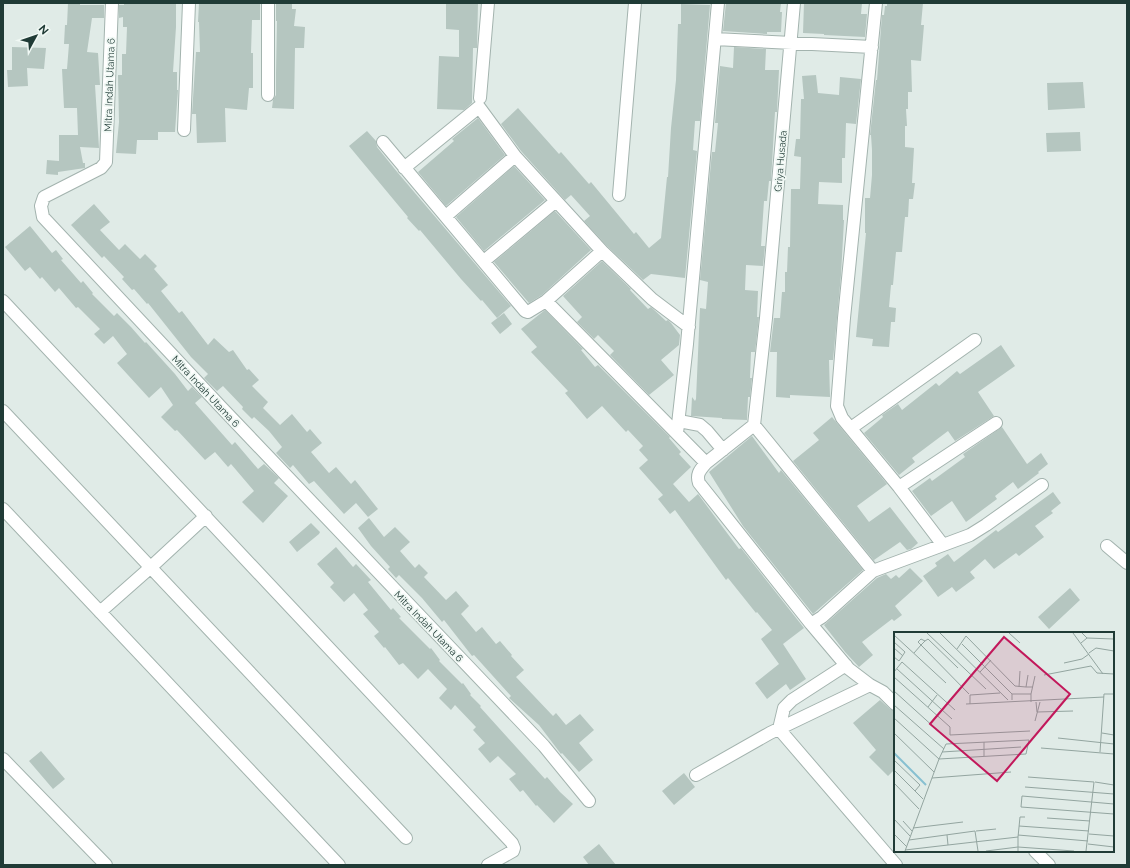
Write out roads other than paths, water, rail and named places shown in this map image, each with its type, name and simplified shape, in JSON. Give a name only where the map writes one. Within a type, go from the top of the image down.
[{"type":"street","name":"Mitra Indah Utama 6","points":[[112,3],[106,162],[101,168],[44,197],[41,206],[43,217],[221,407],[544,746],[589,801]]},
{"type":"street","points":[[184,130],[189,3]]},
{"type":"street","points":[[268,3],[268,95]]},
{"type":"street","points":[[480,98],[488,3]]},
{"type":"street","points":[[619,195],[635,3]]},
{"type":"street","points":[[677,433],[690,310],[718,3]]},
{"type":"street","name":"Griya Husada","points":[[754,425],[766,318],[794,3]]},
{"type":"street","points":[[876,3],[844,318],[837,406],[842,418],[900,487],[943,545]]},
{"type":"street","points":[[715,39],[872,47]]},
{"type":"street","points":[[404,168],[479,107],[516,156],[602,251],[652,299],[688,327]]},
{"type":"street","points":[[383,142],[525,311],[528,312],[546,301],[602,251]]},
{"type":"street","points":[[446,216],[516,156]]},
{"type":"street","points":[[484,261],[556,201]]},
{"type":"street","points":[[3,301],[512,844],[514,848],[513,851],[488,865]]},
{"type":"street","points":[[546,301],[706,463]]},
{"type":"street","points":[[851,428],[975,340]]},
{"type":"street","points":[[3,411],[406,838]]},
{"type":"street","points":[[679,421],[700,425],[723,450]]},
{"type":"street","points":[[900,487],[996,423]]},
{"type":"street","points":[[873,571],[754,425],[706,463],[698,473],[697,478],[699,483],[811,624],[856,675],[883,692],[894,703]]},
{"type":"street","points":[[811,624],[822,617],[873,571],[970,535],[1042,485]]},
{"type":"street","points":[[3,509],[339,865]]},
{"type":"street","points":[[100,612],[206,516]]},
{"type":"street","points":[[1107,546],[1127,563]]},
{"type":"street","points":[[780,726],[784,708],[792,700],[846,665]]},
{"type":"street","points":[[696,775],[780,726],[870,685]]},
{"type":"street","points":[[780,726],[896,865]]},
{"type":"street","points":[[3,759],[106,865]]},
{"type":"street","points":[[1036,852],[1049,865]]}]
